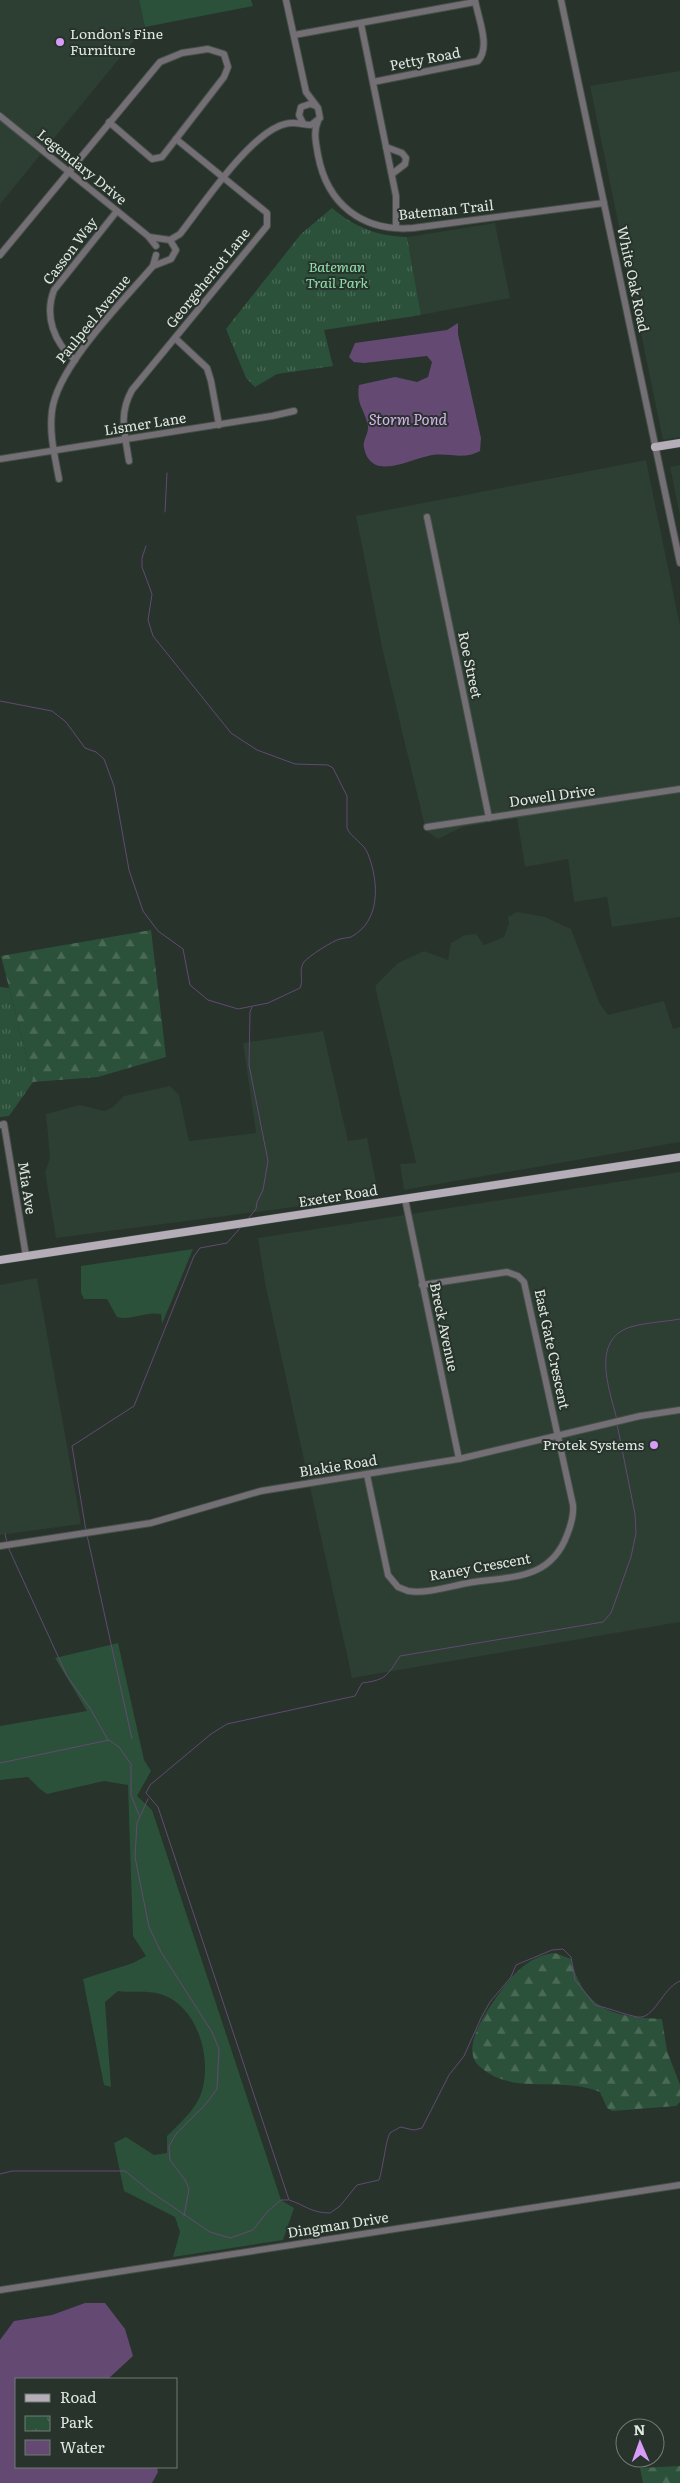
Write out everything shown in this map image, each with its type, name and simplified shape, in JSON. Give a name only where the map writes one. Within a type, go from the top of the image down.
[{"type":"main road","points":[[655,447],[680,443]]},
{"type":"main road","name":"Exeter Road","points":[[0,1260],[680,1157]]},
{"type":"street","points":[[284,124],[304,123],[311,125],[318,121],[320,114],[306,92],[286,0]]},
{"type":"street","name":"White Oak Road","points":[[561,0],[680,563]]},
{"type":"street","points":[[294,35],[475,1]]},
{"type":"street","name":"Petty Road","points":[[372,82],[478,61],[484,54],[484,46],[475,1]]},
{"type":"street","points":[[360,24],[396,196],[396,228]]},
{"type":"street","points":[[0,255],[109,122],[160,62],[168,57],[208,49],[220,51],[227,59],[228,67],[224,77],[162,157],[152,159],[109,122]]},
{"type":"street","points":[[304,123],[300,118],[300,110],[306,92]]},
{"type":"street","points":[[180,234],[170,240],[162,240],[156,246],[156,255],[164,260],[174,256],[175,246],[180,234],[224,177],[259,138],[284,124],[307,104],[316,106]]},
{"type":"street","name":"Legendary Drive","points":[[0,116],[148,236],[156,246]]},
{"type":"street","name":"Bateman Trail","points":[[318,121],[314,136],[321,174],[333,196],[347,210],[360,219],[374,224],[396,228],[423,227],[604,203]]},
{"type":"street","name":"Bateman Trail","points":[[304,123],[314,136]]},
{"type":"street","name":"Georgeheriot Lane","points":[[129,461],[124,422],[124,404],[132,390],[267,226],[267,213],[176,139]]},
{"type":"street","points":[[386,147],[402,153],[406,158],[405,164],[392,174]]},
{"type":"street","name":"Casson Way","points":[[75,360],[56,338],[50,305],[52,296],[54,290],[116,211]]},
{"type":"street","name":"Legendary Drive","points":[[148,236],[162,240]]},
{"type":"street","points":[[170,240],[175,246]]},
{"type":"street","name":"Paulpeel Avenue","points":[[153,266],[156,255]]},
{"type":"street","name":"Paulpeel Avenue","points":[[59,479],[51,431],[52,410],[58,387],[75,360],[153,266],[164,260]]},
{"type":"street","points":[[175,338],[207,368],[212,381],[219,425]]},
{"type":"street","name":"Lismer Lane","points":[[0,459],[219,425],[294,411]]},
{"type":"street","name":"Roe Street","points":[[427,517],[489,818]]},
{"type":"street","name":"Dowell Drive","points":[[427,827],[680,789]]},
{"type":"street","name":"Mia Ave","points":[[2,1125],[26,1256]]},
{"type":"street","name":"Breck Avenue","points":[[405,1199],[459,1459]]},
{"type":"street","name":"East Gate Crescent","points":[[422,1285],[507,1272],[521,1278],[525,1285],[558,1436]]},
{"type":"street","name":"Blakie Road","points":[[0,1546],[151,1523],[261,1491],[459,1459],[621,1421],[680,1410]]},
{"type":"street","name":"Raney Crescent","points":[[367,1475],[388,1575],[401,1588],[419,1591],[528,1573],[545,1567],[554,1560],[562,1548],[573,1516],[558,1436]]},
{"type":"street","name":"Dingman Drive","points":[[0,2290],[680,2185]]},
{"type":"shaded area","points":[[0,0],[139,0],[145,27],[0,204]]},
{"type":"shaded area","points":[[680,71],[680,437],[663,440],[590,86]]},
{"type":"shaded area","points":[[495,223],[510,298],[421,315],[407,237]]},
{"type":"shaded area","points":[[646,460],[680,626],[680,917],[612,927],[607,897],[574,902],[568,859],[525,867],[517,818],[462,827],[438,839],[426,831],[383,652],[356,516]]},
{"type":"shaded area","points":[[680,465],[680,516],[670,467]]},
{"type":"shaded area","points":[[517,912],[545,917],[571,929],[600,1004],[608,1015],[664,1001],[673,1029],[680,1027],[680,1142],[404,1190],[400,1164],[416,1163],[375,986],[398,963],[424,951],[448,960],[451,943],[465,935],[476,934],[484,945],[504,937],[509,923],[508,917]]},
{"type":"shaded area","points":[[323,1031],[348,1141],[367,1138],[379,1196],[56,1238],[45,1172],[50,1158],[46,1114],[80,1105],[104,1111],[113,1107],[124,1096],[170,1086],[179,1095],[189,1141],[256,1133],[243,1043]]},
{"type":"shaded area","points":[[680,1172],[680,1622],[352,1678],[265,1283],[258,1238]]},
{"type":"shaded area","points":[[37,1278],[81,1524],[0,1535],[0,1285]]},
{"type":"green space","points":[[139,0],[251,0],[253,6],[145,27]]},
{"type":"green space","name":"Bateman Trail Park","points":[[332,208],[366,229],[385,235],[407,237],[421,315],[324,330],[333,366],[277,374],[255,387],[246,378],[226,329],[301,234]]},
{"type":"green space","points":[[151,930],[166,1057],[98,1077],[33,1082],[1,956]]},
{"type":"green space","points":[[0,987],[9,988],[33,1082],[9,1116],[0,1117]]},
{"type":"green space","points":[[193,1249],[162,1324],[161,1314],[155,1313],[128,1318],[117,1317],[107,1299],[84,1299],[81,1293],[81,1266]]},
{"type":"green space","points":[[118,1643],[144,1760],[151,1771],[137,1796],[152,1810],[281,2200],[294,2208],[283,2240],[173,2257],[180,2232],[175,2217],[124,2191],[114,2143],[126,2137],[154,2155],[167,2153],[167,2136],[191,2111],[201,2094],[205,2066],[199,2035],[184,2009],[173,2000],[160,1994],[118,1991],[105,2002],[111,2087],[104,2085],[83,1979],[133,1963],[146,1956],[133,1936],[128,1785],[104,1781],[47,1794],[28,1777],[0,1780],[0,1726],[87,1711],[55,1658]]},
{"type":"green space","points":[[555,1953],[571,1959],[584,1990],[603,2007],[615,2013],[629,2016],[662,2019],[667,2051],[680,2085],[680,2102],[676,2106],[612,2111],[607,2108],[600,2092],[569,2085],[506,2081],[492,2075],[479,2066],[472,2050],[473,2040],[493,2002],[515,1974],[529,1962]]},
{"type":"green space","points":[[680,2466],[680,2483],[643,2483],[640,2468]]},
{"type":"water","name":"Storm Pond","points":[[458,323],[458,334],[481,438],[480,451],[461,456],[428,456],[390,466],[374,464],[368,458],[364,448],[368,426],[360,403],[359,385],[395,377],[417,382],[428,377],[432,362],[427,356],[364,363],[354,362],[349,357],[355,343],[447,330]]},
{"type":"water","points":[[85,2303],[105,2303],[125,2329],[133,2356],[109,2378],[15,2378],[15,2468],[157,2468],[158,2472],[152,2483],[0,2483],[0,2340],[14,2321],[52,2315]]},
{"type":"waterway","points":[[165,512],[167,473]]},
{"type":"waterway","points":[[0,701],[52,711],[66,722],[85,748],[96,752],[104,759],[114,786],[129,870],[143,911],[158,931],[183,949],[190,985],[208,1000],[238,1009],[268,1003],[300,988],[302,965],[311,956],[332,943],[351,937],[361,930],[368,921],[375,900],[372,865],[366,850],[351,835],[347,828],[347,796],[333,768],[328,765],[295,764],[257,750],[231,733],[153,636],[148,620],[152,594],[142,567],[142,558],[146,546]]},
{"type":"waterway","points":[[247,1220],[256,1209],[263,1190],[268,1161],[249,1065],[250,1012],[252,1007]]},
{"type":"waterway","points":[[86,1531],[72,1446],[134,1406],[194,1256],[200,1248],[227,1243],[241,1227]]},
{"type":"waterway","points":[[617,1420],[606,1372],[608,1348],[614,1338],[623,1330],[635,1326],[680,1319]]},
{"type":"waterway","points":[[617,1424],[635,1514],[636,1533],[631,1557],[611,1613],[603,1622],[400,1656],[385,1676],[362,1683],[355,1696],[227,1724],[211,1734],[150,1785],[146,1793],[158,1807],[289,2200],[313,2210],[330,2213],[340,2206],[357,2185],[379,2180],[390,2133],[400,2127],[414,2130],[422,2128],[449,2075],[464,2056],[490,2002],[511,1977],[516,1965],[552,1950],[563,1949],[571,1957],[575,1980],[595,2005],[637,2017],[649,2014],[668,1990],[680,1981]]},
{"type":"waterway","points":[[5,1534],[7,1543]]},
{"type":"waterway","points":[[87,1535],[132,1739]]},
{"type":"waterway","points":[[8,1547],[67,1676],[90,1708],[108,1740]]},
{"type":"waterway","points":[[0,1763],[109,1740],[119,1747],[131,1764],[131,1795],[139,1815]]},
{"type":"waterway","points":[[148,1799],[137,1823],[135,1857],[149,1927],[161,1952],[212,2032],[219,2049],[217,2089],[205,2105],[176,2134],[169,2146],[170,2160],[185,2180],[189,2189],[184,2216]]},
{"type":"waterway","points":[[0,2174],[12,2171],[125,2171],[151,2192],[210,2232],[230,2238],[253,2230],[268,2211],[281,2200],[288,2200]]},
{"type":"place","name":"London's Fine Furniture","points":[[60,42]]},
{"type":"place","name":"Protek Systems","points":[[654,1445]]}]
